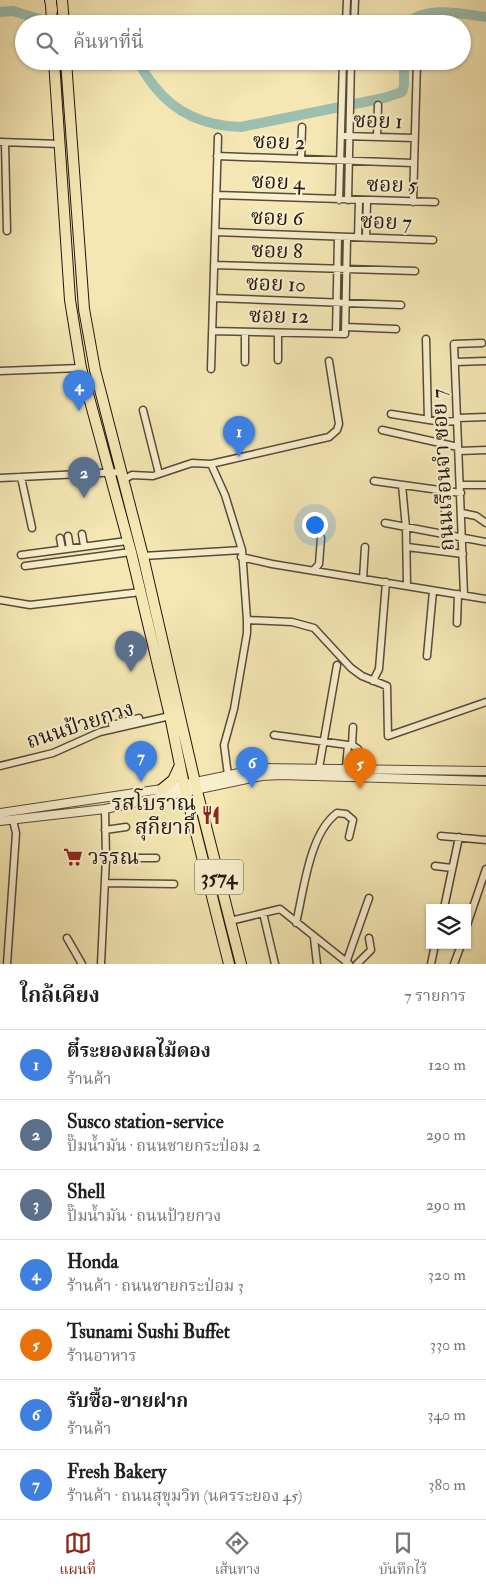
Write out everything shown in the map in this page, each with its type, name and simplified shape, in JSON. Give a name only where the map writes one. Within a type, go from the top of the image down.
[{"type":"main road","points":[[62,0],[63,15]]},
{"type":"main road","name":"3574","points":[[55,70],[70,300],[82,368],[108,473],[141,592],[170,714],[185,789],[229,964]]},
{"type":"main road","name":"3574","points":[[67,70],[84,309],[95,370],[143,556],[196,786],[241,964]]},
{"type":"main road","points":[[162,789],[173,780],[180,765]]},
{"type":"street","points":[[346,15],[347,0]]},
{"type":"street","points":[[354,15],[355,0]]},
{"type":"street","points":[[339,200],[343,70]]},
{"type":"street","points":[[348,200],[351,70]]},
{"type":"street","points":[[413,202],[417,70]]},
{"type":"street","points":[[342,80],[350,80]]},
{"type":"street","points":[[342,104],[349,104]]},
{"type":"street","points":[[377,137],[378,105]]},
{"type":"street","points":[[301,159],[302,127]]},
{"type":"street","name":"ซอย 1","points":[[341,135],[414,138]]},
{"type":"street","points":[[211,369],[218,136]]},
{"type":"street","points":[[7,231],[3,142],[60,144]]},
{"type":"street","name":"ซอย 2","points":[[217,156],[413,163]]},
{"type":"street","name":"ซอย 4","points":[[216,196],[348,200]]},
{"type":"street","name":"ซอย 5","points":[[348,200],[435,202]]},
{"type":"street","points":[[358,237],[359,201]]},
{"type":"street","points":[[366,238],[367,201]]},
{"type":"street","name":"ซอย 6","points":[[215,232],[338,236]]},
{"type":"street","points":[[336,334],[338,236]]},
{"type":"street","name":"ซอย 7","points":[[338,236],[433,240]]},
{"type":"street","points":[[345,331],[347,237]]},
{"type":"street","name":"ซอย 8","points":[[214,265],[415,271]]},
{"type":"street","name":"ซอย 10","points":[[213,298],[401,305]]},
{"type":"street","name":"ซอย 12","points":[[212,331],[336,334],[345,331],[396,328]]},
{"type":"street","points":[[245,362],[246,332]]},
{"type":"street","points":[[278,333],[278,360]]},
{"type":"street","points":[[426,339],[428,420]]},
{"type":"street","name":"ถนนเรือนจำ ซอย 7","points":[[457,623],[461,595],[463,537],[454,344],[482,343]]},
{"type":"street","points":[[0,478],[108,473],[122,476],[159,474],[192,463],[211,464],[330,437],[337,430],[339,424],[329,361]]},
{"type":"street","points":[[455,362],[486,361]]},
{"type":"street","points":[[0,371],[82,368]]},
{"type":"street","points":[[143,410],[159,474]]},
{"type":"street","points":[[391,414],[428,420],[486,417]]},
{"type":"street","points":[[382,430],[458,449],[486,450]]},
{"type":"street","points":[[211,464],[225,495],[241,553],[247,620],[247,634],[224,745],[228,775]]},
{"type":"street","points":[[21,477],[32,528]]},
{"type":"street","points":[[374,481],[462,493]]},
{"type":"street","points":[[402,485],[407,547],[407,585]]},
{"type":"street","points":[[461,485],[486,485]]},
{"type":"street","points":[[445,492],[445,535]]},
{"type":"street","points":[[462,513],[476,516],[486,523]]},
{"type":"street","points":[[386,523],[486,542]]},
{"type":"street","points":[[82,534],[84,546]]},
{"type":"street","points":[[68,536],[70,548]]},
{"type":"street","points":[[60,538],[62,549]]},
{"type":"street","points":[[313,571],[319,564],[321,538]]},
{"type":"street","points":[[21,555],[128,541]]},
{"type":"street","points":[[362,579],[365,547]]},
{"type":"street","points":[[407,547],[463,554]]},
{"type":"street","points":[[45,552],[47,563]]},
{"type":"street","points":[[25,566],[131,552]]},
{"type":"street","points":[[143,556],[241,553],[313,571],[486,599]]},
{"type":"street","points":[[373,681],[379,669],[386,582]]},
{"type":"street","points":[[427,656],[433,591]]},
{"type":"street","points":[[0,600],[30,605],[141,592]]},
{"type":"street","points":[[247,620],[292,622],[314,628],[351,668],[373,681],[387,686],[388,736],[486,702]]},
{"type":"street","points":[[319,768],[337,665]]},
{"type":"street","name":"ถนนป้วยกวง","points":[[0,762],[51,750],[96,729],[170,714]]},
{"type":"street","name":"ถนนป้วยกวง","points":[[0,766],[53,753],[100,732],[170,714]]},
{"type":"street","points":[[346,768],[353,727]]},
{"type":"street","points":[[274,735],[322,743],[350,745],[358,749]]},
{"type":"street","points":[[0,822],[105,810],[196,786],[228,775],[262,768],[486,771]]},
{"type":"street","points":[[446,770],[446,780]]},
{"type":"street","points":[[196,786],[280,775],[486,781]]},
{"type":"street","points":[[0,813],[162,789],[185,789]]},
{"type":"street","points":[[101,964],[106,858],[105,810]]},
{"type":"street","points":[[296,923],[310,864],[318,840],[329,820],[337,813],[346,814],[352,820],[349,837]]},
{"type":"street","points":[[7,964],[16,833],[14,820]]},
{"type":"street","points":[[105,830],[126,827]]},
{"type":"street","points":[[441,836],[486,840]]},
{"type":"street","points":[[445,904],[459,837]]},
{"type":"street","points":[[106,858],[156,858]]},
{"type":"street","points":[[435,866],[452,868]]},
{"type":"street","points":[[471,914],[486,869]]},
{"type":"street","points":[[105,883],[174,884]]},
{"type":"street","points":[[230,921],[280,909],[347,963],[369,898]]},
{"type":"street","points":[[263,913],[275,964]]},
{"type":"street","points":[[67,938],[82,964]]},
{"type":"street","points":[[314,938],[317,964]]},
{"type":"street","points":[[357,964],[371,950],[369,938]]},
{"type":"street","points":[[431,964],[434,949]]},
{"type":"street","points":[[454,964],[460,949]]},
{"type":"waterway","points":[[0,12],[13,11],[26,15]]},
{"type":"waterway","points":[[422,15],[445,12],[471,15]]},
{"type":"waterway","points":[[471,15],[486,17]]},
{"type":"waterway","points":[[143,70],[164,97],[183,112],[216,124],[241,127],[384,98],[402,92],[404,70]]},
{"type":"place","name":"Honda","points":[[79,411]]},
{"type":"place","name":"ตี๋ระยองผลไม้ดอง","points":[[239,457]]},
{"type":"place","name":"Susco station-service","points":[[84,498]]},
{"type":"place","name":"Shell","points":[[131,672]]},
{"type":"place","name":"Fresh Bakery","points":[[141,782]]},
{"type":"place","name":"รับซื้อ-ขายฝาก","points":[[252,788]]},
{"type":"place","name":"Tsunami Sushi Buffet","points":[[360,789]]},
{"type":"place","name":"รสโบราณ สุกียากี์","points":[[211,815]]},
{"type":"place","name":"วรรณ","points":[[73,857]]}]
